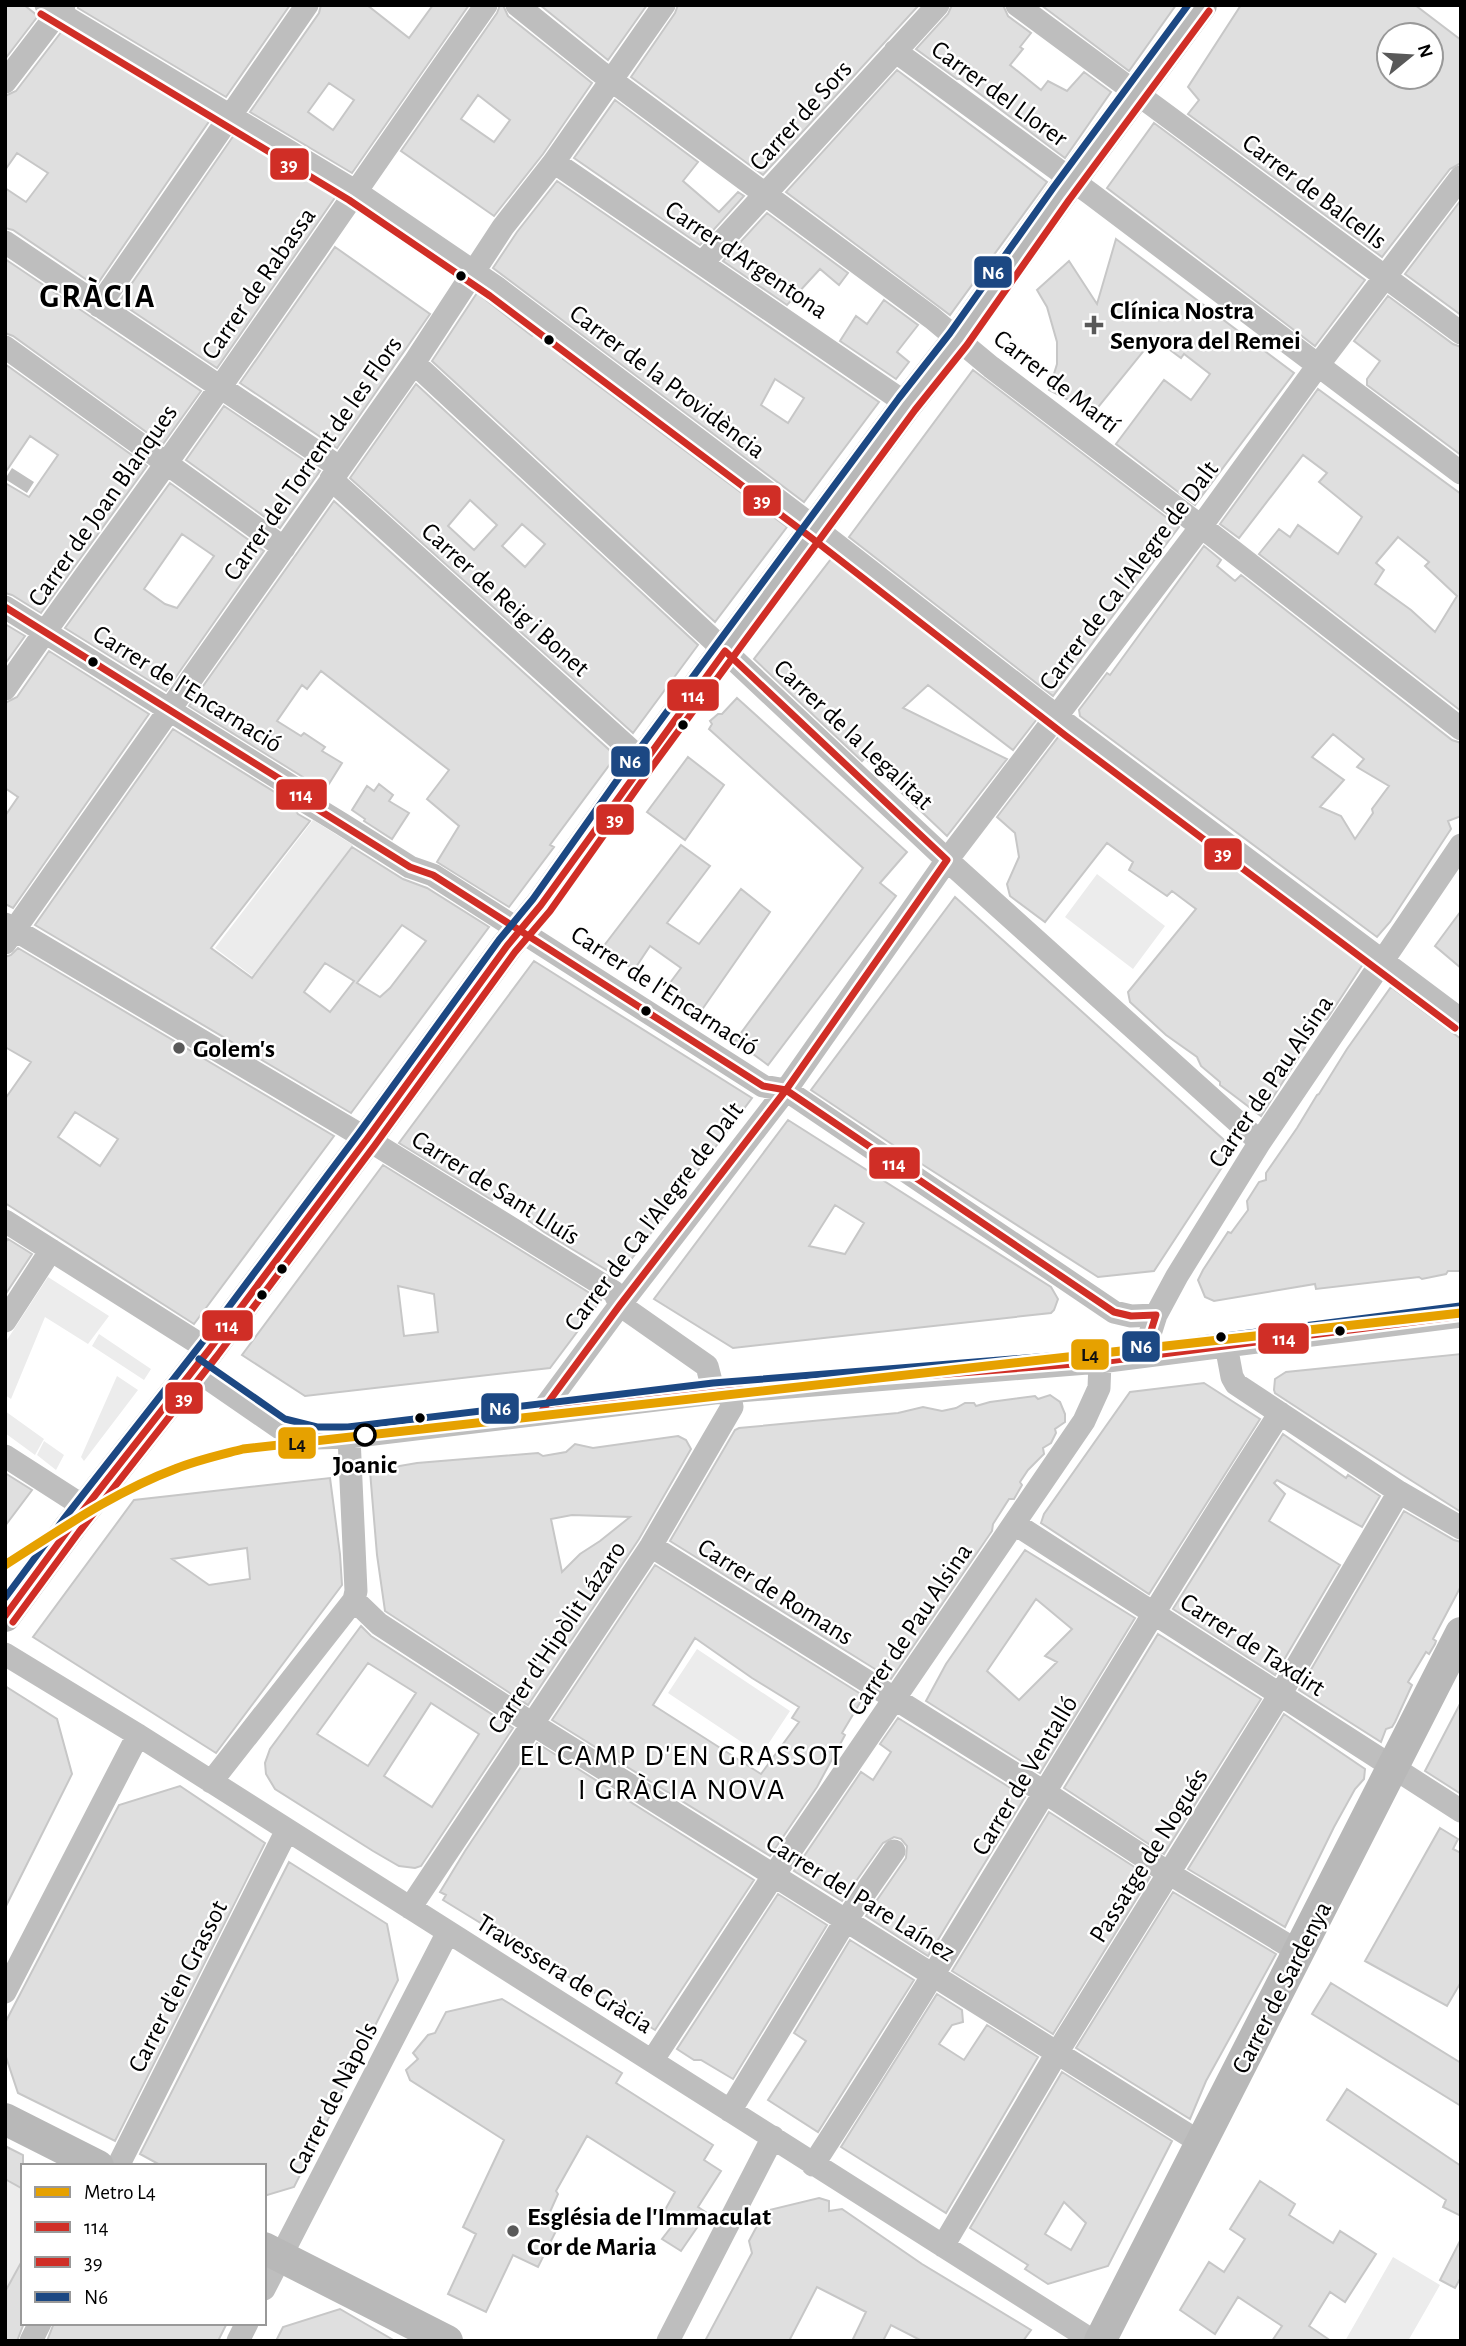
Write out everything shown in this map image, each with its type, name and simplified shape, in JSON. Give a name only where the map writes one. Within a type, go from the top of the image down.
[{"type":"street","points":[[99,306],[307,5]]},
{"type":"street","name":"Carrer de Rabassa","points":[[220,387],[486,5]]},
{"type":"street","name":"Carrer de Martí","points":[[517,5],[765,196],[958,339],[1461,729]]},
{"type":"street","name":"Carrer del Torrent de les Flors","points":[[9,932],[414,363],[503,227],[554,162],[664,5]]},
{"type":"street","name":"Carrer de Sors","points":[[703,262],[938,5]]},
{"type":"street","name":"Carrer de Balcells","points":[[1017,5],[1461,334]]},
{"type":"street","points":[[5,1616],[367,1139],[518,930],[541,905],[643,761],[958,339],[1201,5]]},
{"type":"street","points":[[5,82],[56,8],[230,117],[355,191]]},
{"type":"street","name":"Carrer del Llorer","points":[[895,51],[1461,473]]},
{"type":"street","name":"Carrer d'Argentona","points":[[554,162],[907,404]]},
{"type":"street","name":"Carrer de Ca l'Alegre de Dalt","points":[[541,1412],[625,1309],[786,1090],[947,860],[1461,177]]},
{"type":"street","name":"Carrer de la Providència","points":[[355,191],[474,272],[815,528],[1383,964],[1461,1020]]},
{"type":"street","name":"Carrer de Reig i Bonet","points":[[5,242],[220,387],[335,473],[643,761]]},
{"type":"street","points":[[5,347],[284,548]]},
{"type":"street","name":"Carrer de la Legalitat","points":[[414,363],[947,860],[1260,1142]]},
{"type":"street","name":"Carrer de Joan Blanques","points":[[5,689],[220,387]]},
{"type":"street","name":"Carrer de l'Encarnació","points":[[5,607],[299,791],[306,802],[410,867],[433,875],[763,1086],[786,1090],[1114,1312],[1131,1316],[1156,1315]]},
{"type":"street","name":"Carrer de Pau Alsina","points":[[1143,1356],[1156,1315],[1177,1276],[1260,1142],[1461,845]]},
{"type":"street","name":"Carrer de Sant Lluís","points":[[9,932],[367,1139],[614,1292],[625,1309],[706,1366],[722,1392]]},
{"type":"street","points":[[5,1221],[51,1250],[201,1359],[279,1428],[316,1438],[349,1437],[722,1392],[1100,1362],[1461,1317]]},
{"type":"street","points":[[5,1321],[51,1250]]},
{"type":"street","points":[[1226,1345],[1232,1377],[1236,1384],[1399,1492],[1461,1528]]},
{"type":"street","name":"Carrer de Pau Alsina","points":[[652,2061],[774,1875],[1084,1421],[1100,1388],[1100,1362]]},
{"type":"street","name":"Carrer d'Hipòlit Lázaro","points":[[410,1908],[651,1546],[732,1407],[722,1392]]},
{"type":"street","name":"Carrer de Ventalló","points":[[813,2165],[934,1976],[1280,1413]]},
{"type":"street","points":[[211,1782],[354,1600],[356,1591],[349,1437]]},
{"type":"street","points":[[5,1455],[86,1508]]},
{"type":"street","name":"Passatge de Nogués","points":[[943,2246],[1057,2053],[1280,1695],[1399,1492]]},
{"type":"street","name":"Carrer de Taxdirt","points":[[1015,1524],[1461,1811]]},
{"type":"street","name":"Carrer de Romans","points":[[651,1546],[1298,1952]]},
{"type":"street","name":"Carrer del Pare Laínez","points":[[354,1600],[379,1624],[531,1723],[1201,2143]]},
{"type":"street","name":"Carrer de Sardenya","points":[[1100,2341],[1461,1633]]},
{"type":"street","name":"Travessera de Gràcia","points":[[5,1654],[138,1735],[1093,2341]]},
{"type":"street","points":[[5,1992],[138,1735]]},
{"type":"street","name":"Carrer d'en Grassot","points":[[119,2164],[287,1830]]},
{"type":"street","points":[[730,2111],[846,1920],[894,1851]]},
{"type":"street","name":"Carrer de Nàpols","points":[[266,2282],[273,2252],[447,1932]]},
{"type":"street","points":[[5,2119],[94,2164]]},
{"type":"street","points":[[668,2341],[773,2137]]},
{"type":"street","points":[[273,2252],[447,2341]]},
{"type":"street","points":[[31,2341],[39,2325]]},
{"type":"street","points":[[238,2341],[246,2325]]},
{"type":"shaded area","points":[[12,468],[34,482],[27,493],[5,479]]},
{"type":"shaded area","points":[[313,820],[353,845],[252,976],[215,948]]},
{"type":"shaded area","points":[[1097,874],[1165,926],[1133,969],[1065,917]]},
{"type":"shaded area","points":[[48,1277],[109,1316],[88,1344],[45,1317],[11,1399],[5,1395],[5,1343]]},
{"type":"shaded area","points":[[99,1334],[151,1369],[144,1380],[92,1346]]},
{"type":"shaded area","points":[[117,1376],[138,1390],[84,1461],[81,1457]]},
{"type":"shaded area","points":[[5,1411],[44,1439],[35,1455],[5,1433]]},
{"type":"shaded area","points":[[44,1441],[64,1455],[56,1470],[37,1455]]},
{"type":"shaded area","points":[[697,1649],[790,1711],[761,1755],[668,1693]]},
{"type":"shaded area","points":[[5,2179],[21,2188],[21,2263],[5,2292]]},
{"type":"shaded area","points":[[1393,2257],[1440,2285],[1408,2341],[1345,2341]]},
{"type":"building","points":[[5,5],[24,5],[38,16],[5,59]]},
{"type":"building","points":[[78,5],[290,5],[226,97],[78,8]]},
{"type":"building","points":[[321,5],[367,5],[409,38],[433,5],[469,5],[352,173],[250,112],[319,13]],"holes":[[[329,83],[354,100],[333,130],[308,112]]]},
{"type":"building","points":[[500,5],[503,5],[508,16],[592,83],[543,154],[494,216],[401,151]],"holes":[[[478,95],[510,120],[494,142],[461,119]]]},
{"type":"building","points":[[540,5],[647,5],[608,60]]},
{"type":"building","points":[[678,5],[919,5],[763,175],[631,77]]},
{"type":"building","points":[[952,5],[1003,5],[1008,16],[1031,33],[1010,65],[1041,90],[1048,81],[1067,91],[1084,72],[1111,92],[1065,158],[916,49],[948,14]]},
{"type":"building","points":[[1041,5],[1176,5],[1129,71]]},
{"type":"building","points":[[1241,5],[1415,5],[1436,21],[1375,21],[1375,91],[1445,91],[1445,28],[1461,40],[1461,163],[1450,169],[1382,257],[1188,114],[1199,100],[1188,87]]},
{"type":"building","points":[[62,31],[210,120],[96,286],[13,230],[5,228],[5,188],[26,202],[48,173],[17,153],[5,170],[5,96],[16,91]]},
{"type":"building","points":[[897,70],[1047,182],[950,315],[786,192]]},
{"type":"building","points":[[615,100],[698,162],[683,181],[719,212],[738,192],[744,196],[700,245],[574,158]]},
{"type":"building","points":[[1154,123],[1365,280],[1315,346],[1107,188]]},
{"type":"building","points":[[234,135],[336,196],[217,368],[119,302]]},
{"type":"building","points":[[557,181],[879,402],[804,502],[493,268]],"holes":[[[775,379],[804,398],[788,423],[761,405]]]},
{"type":"building","points":[[1461,200],[1461,315],[1405,274]]},
{"type":"building","points":[[767,213],[848,273],[839,285],[820,269],[787,305],[723,261]]},
{"type":"building","points":[[1116,239],[1294,373],[1195,505],[1116,444],[1164,380],[1191,400],[1210,374],[1184,354],[1181,358],[1154,338],[1095,411],[1049,390],[1057,364],[1057,342],[1047,307],[1037,290],[1069,261],[1097,304]]},
{"type":"building","points":[[335,247],[430,314],[337,448],[240,383]]},
{"type":"building","points":[[5,259],[201,391],[163,444],[13,336],[5,333]]},
{"type":"building","points":[[477,293],[532,336],[534,334],[565,356],[563,359],[787,527],[715,622],[432,361]]},
{"type":"building","points":[[1388,296],[1453,344],[1461,347],[1461,455],[1367,385],[1367,379],[1380,361],[1354,341]]},
{"type":"building","points":[[884,300],[918,325],[897,352],[909,362],[896,379],[840,341],[856,316],[867,324]]},
{"type":"building","points":[[5,364],[147,466],[41,613],[5,593],[5,483],[29,497],[58,455],[30,436],[5,473]]},
{"type":"building","points":[[973,370],[1179,527],[1053,696],[849,537]]},
{"type":"building","points":[[416,384],[698,645],[633,733],[350,478]],"holes":[[[470,500],[497,525],[474,550],[448,526]],[[522,524],[545,544],[525,567],[502,546]]]},
{"type":"building","points":[[1318,389],[1461,494],[1461,711],[1259,554],[1279,529],[1290,537],[1298,525],[1338,554],[1362,517],[1319,482],[1327,473],[1303,455],[1239,538],[1220,524]],"holes":[[[1398,537],[1429,562],[1425,566],[1457,596],[1435,632],[1411,610],[1375,584],[1384,570],[1376,563]]]},
{"type":"building","points":[[224,406],[320,471],[280,528],[186,460]]},
{"type":"building","points":[[170,483],[264,551],[166,691],[65,628]],"holes":[[[182,534],[214,556],[177,608],[165,604],[144,589]]]},
{"type":"building","points":[[334,501],[616,756],[550,845],[554,847],[509,907],[437,862],[459,826],[427,799],[449,770],[321,671],[307,689],[302,685],[277,721],[301,736],[304,733],[325,747],[322,751],[342,763],[322,795],[316,792],[306,779],[189,706]]},
{"type":"building","points":[[1204,546],[1221,560],[1217,566],[1235,581],[1241,575],[1452,740],[1461,743],[1461,816],[1448,821],[1451,829],[1390,922],[1377,937],[1080,716],[1079,710],[1107,673],[1110,675]],"holes":[[[1333,734],[1364,759],[1357,767],[1389,786],[1355,839],[1341,816],[1320,807],[1344,780],[1312,757]]]},
{"type":"building","points":[[831,559],[1037,719],[1013,750],[928,685],[903,708],[1007,759],[947,836],[865,758],[862,761],[754,659]]},
{"type":"building","points":[[5,624],[25,636],[5,664]]},
{"type":"building","points":[[49,651],[149,714],[13,908],[5,904],[5,816],[18,797],[5,788],[5,703],[17,697]]},
{"type":"building","points":[[737,698],[907,852],[880,883],[896,896],[768,1065],[735,1041],[863,868],[709,729],[712,724],[710,721],[722,714]]},
{"type":"building","points":[[173,729],[289,801],[298,814],[310,821],[211,948],[252,978],[352,847],[403,879],[427,888],[489,927],[351,1113],[35,925]],"holes":[[[402,925],[426,941],[380,997],[357,983]],[[325,963],[354,981],[330,1012],[304,992]]]},
{"type":"building","points":[[1059,736],[1363,964],[1327,1019],[1322,1021],[1261,1116],[1220,1085],[1220,1082],[1201,1066],[1197,1057],[1166,1035],[1130,1002],[1128,992],[1196,909],[1172,891],[1167,896],[1129,870],[1133,862],[1107,843],[1045,922],[1010,896],[1007,884],[1019,857],[1015,833],[997,817]]},
{"type":"building","points":[[688,757],[724,785],[685,840],[647,812]]},
{"type":"building","points":[[379,784],[393,795],[389,801],[409,813],[392,839],[352,810],[367,786],[374,791]]},
{"type":"building","points":[[681,845],[710,866],[667,923],[699,944],[741,889],[770,912],[699,1014],[664,991],[681,968],[650,946],[634,970],[603,947]]},
{"type":"building","points":[[955,897],[1234,1149],[1154,1271],[1098,1277],[811,1090]]},
{"type":"building","points":[[1461,911],[1461,968],[1435,946]]},
{"type":"building","points":[[18,948],[334,1136],[194,1324],[5,1203],[5,1099],[31,1062],[5,1047],[5,957]],"holes":[[[75,1112],[118,1139],[100,1166],[58,1137]]]},
{"type":"building","points":[[534,961],[752,1098],[618,1277],[544,1232],[529,1221],[531,1219],[494,1196],[492,1200],[399,1143]]},
{"type":"building","points":[[1391,987],[1461,1039],[1461,1271],[1448,1271],[1446,1274],[1422,1279],[1419,1277],[1316,1289],[1315,1284],[1214,1301],[1205,1297],[1198,1280],[1203,1270],[1228,1232],[1231,1233],[1248,1210],[1247,1201],[1259,1182],[1266,1180],[1266,1173]]},
{"type":"building","points":[[788,1120],[1051,1287],[1058,1299],[1051,1313],[733,1348],[654,1299]],"holes":[[[835,1205],[864,1223],[845,1254],[809,1246]]]},
{"type":"building","points":[[383,1165],[601,1300],[550,1368],[305,1396],[242,1355]],"holes":[[[398,1286],[434,1294],[438,1332],[404,1336]]]},
{"type":"building","points":[[8,1239],[32,1254],[5,1295],[5,1243]]},
{"type":"building","points":[[1461,1354],[1461,1512],[1274,1390],[1275,1379],[1286,1372]]},
{"type":"building","points":[[1204,1383],[1260,1419],[1149,1594],[1041,1523],[1044,1514],[1130,1392]]},
{"type":"building","points":[[1050,1395],[1060,1402],[1065,1422],[1055,1429],[1051,1443],[1043,1448],[1044,1454],[1028,1470],[1014,1499],[1009,1499],[993,1524],[992,1531],[891,1679],[670,1541],[735,1430],[739,1428],[898,1413],[923,1407],[942,1411],[965,1403],[974,1403],[976,1406],[1035,1396],[1038,1399]]},
{"type":"building","points":[[1283,1434],[1346,1478],[1348,1475],[1380,1496],[1362,1527],[1277,1480],[1274,1483],[1285,1494],[1269,1521],[1340,1565],[1275,1675],[1173,1609]]},
{"type":"building","points":[[678,1436],[686,1440],[691,1449],[639,1539],[528,1705],[385,1611],[370,1471],[417,1463],[538,1453],[543,1456],[566,1452],[575,1444],[593,1448]],"holes":[[[572,1515],[630,1517],[580,1554],[562,1572],[551,1519]]]},
{"type":"building","points":[[5,1473],[32,1490],[5,1526]]},
{"type":"building","points":[[330,1478],[342,1585],[216,1753],[33,1637],[134,1500]],"holes":[[[247,1548],[250,1579],[209,1585],[172,1559]]]},
{"type":"building","points":[[1404,1511],[1461,1542],[1461,1586],[1433,1639],[1435,1644],[1429,1654],[1426,1652],[1408,1682],[1412,1685],[1395,1722],[1392,1727],[1386,1729],[1381,1742],[1299,1690]]},
{"type":"building","points":[[1025,1550],[1135,1618],[1040,1773],[926,1701],[946,1664]],"holes":[[[1036,1599],[1072,1629],[1045,1656],[1057,1662],[1019,1700],[987,1671]]]},
{"type":"building","points":[[655,1565],[864,1696],[842,1733],[845,1735],[817,1787],[770,1856],[552,1720]],"holes":[[[695,1638],[799,1707],[792,1718],[799,1722],[761,1774],[653,1705]]]},
{"type":"building","points":[[361,1626],[371,1636],[513,1728],[421,1866],[415,1868],[399,1866],[275,1789],[266,1774],[265,1763],[270,1749]],"holes":[[[368,1663],[416,1693],[368,1766],[317,1734]],[[431,1703],[479,1734],[432,1807],[384,1776]]]},
{"type":"building","points":[[1158,1634],[1261,1699],[1164,1854],[1064,1788]]},
{"type":"building","points":[[5,1686],[57,1719],[72,1774],[5,1908]]},
{"type":"building","points":[[1461,1702],[1461,1794],[1425,1771]]},
{"type":"building","points":[[1284,1714],[1365,1769],[1364,1779],[1355,1789],[1334,1827],[1285,1927],[1188,1869]]},
{"type":"building","points":[[898,1718],[1025,1797],[928,1956],[866,1916],[906,1858],[907,1846],[901,1839],[894,1837],[883,1843],[842,1901],[794,1871],[861,1772],[873,1780],[891,1752],[880,1744]]},
{"type":"building","points":[[537,1743],[754,1880],[655,2030],[443,1900],[446,1895],[440,1892]]},
{"type":"building","points":[[180,1786],[265,1843],[115,2141],[18,2093],[5,2054],[5,2023],[119,1805]]},
{"type":"building","points":[[1049,1812],[1150,1877],[1053,2034],[952,1971]]},
{"type":"building","points":[[1440,1828],[1458,1839],[1453,1849],[1461,1853],[1461,1982],[1447,2006],[1365,1961]]},
{"type":"building","points":[[289,1862],[387,1924],[398,1980],[294,2187],[266,2195],[266,2164],[158,2164],[140,2154]]},
{"type":"building","points":[[1173,1892],[1276,1954],[1206,2081],[1190,2119],[1076,2048]]},
{"type":"building","points":[[778,1894],[827,1925],[733,2079],[677,2049]]},
{"type":"building","points":[[850,1940],[914,1980],[818,2132],[768,2100],[806,2041],[794,2033]]},
{"type":"building","points":[[1331,1983],[1461,2063],[1461,2106],[1312,2014]]},
{"type":"building","points":[[937,1994],[962,2010],[963,2022],[952,2025],[939,2044],[964,2060],[987,2025],[1038,2057],[946,2213],[841,2147]]},
{"type":"building","points":[[502,1999],[622,2073],[616,2083],[713,2145],[704,2160],[721,2171],[698,2207],[707,2213],[681,2251],[662,2239],[672,2226],[660,2219],[675,2192],[587,2136],[556,2191],[558,2194],[545,2223],[557,2229],[538,2267],[513,2255],[486,2312],[448,2294],[476,2234],[463,2227],[504,2140],[410,2080],[406,2070],[418,2059],[413,2053],[428,2035],[435,2033],[446,2012]]},
{"type":"building","points":[[1062,2072],[1172,2141],[1108,2266],[1048,2284],[1025,2269],[1028,2265],[970,2228]],"holes":[[[1064,2202],[1086,2223],[1071,2250],[1045,2234]]]},
{"type":"building","points":[[1347,2089],[1461,2166],[1461,2216],[1443,2207],[1446,2200],[1327,2120]]},
{"type":"building","points":[[5,2146],[23,2155],[21,2188],[5,2179]]},
{"type":"building","points":[[1260,2181],[1295,2204],[1289,2215],[1333,2243],[1340,2231],[1376,2254],[1345,2302],[1330,2292],[1309,2326],[1331,2341],[1272,2341],[1282,2326],[1238,2297],[1215,2334],[1180,2310],[1209,2262],[1224,2272],[1245,2239],[1230,2229]]},
{"type":"building","points":[[819,2198],[829,2201],[829,2211],[842,2209],[922,2264],[1031,2330],[1023,2341],[922,2341],[891,2325],[883,2341],[852,2341],[866,2312],[817,2287],[789,2341],[705,2341],[752,2253],[749,2241],[765,2211]]},
{"type":"building","points":[[1461,2239],[1461,2277],[1455,2288],[1440,2280]]},
{"type":"building","points":[[21,2263],[21,2325],[23,2325],[17,2341],[5,2341],[5,2292]]},
{"type":"building","points":[[340,2309],[395,2341],[276,2341],[283,2327]]},
{"type":"building","points":[[53,2325],[226,2325],[218,2341],[47,2341]]},
{"type":"metro line","name":"L4","points":[[5,1565],[88,1512],[152,1478],[243,1449],[1461,1313]]},
{"type":"transit line","name":"N6","points":[[5,1598],[201,1344],[499,940],[533,899],[635,755],[950,333],[1188,5]]},
{"type":"transit line","name":"39","points":[[13,1622],[79,1532],[217,1356],[515,952],[550,911],[652,767],[915,410],[967,345],[1069,200],[1209,11]]},
{"type":"transit line","name":"39","points":[[41,14],[349,200],[490,296],[809,536],[1066,736],[1455,1028]]},
{"type":"transit line","name":"114","points":[[5,607],[299,791],[306,802],[410,867],[433,875],[763,1086],[786,1090],[1114,1312],[1131,1316],[1156,1315],[1143,1356]]},
{"type":"transit line","name":"114","points":[[5,1616],[367,1139],[725,651],[947,860],[786,1090],[541,1412]]},
{"type":"transit line","name":"N6","points":[[199,1359],[285,1419],[317,1427],[348,1427],[713,1383],[1099,1352],[1460,1306]]},
{"type":"transit line","name":"114","points":[[541,1412],[729,1391],[1100,1362],[1461,1316]]},
{"type":"place","name":"Clínica Nostra Senyora del Remei","points":[[1094,325]]},
{"type":"place","name":"Golem's","points":[[179,1048]]},
{"type":"place","name":"Joanic","points":[[365,1435]]},
{"type":"place","name":"Església de l'Immaculat Cor de Maria","points":[[513,2231]]},
{"type":"district","name":"GRÀCIA","points":[[98,295]]},
{"type":"district","name":"EL CAMP D'EN GRASSOT I GRÀCIA NOVA","points":[[682,1772]]}]
